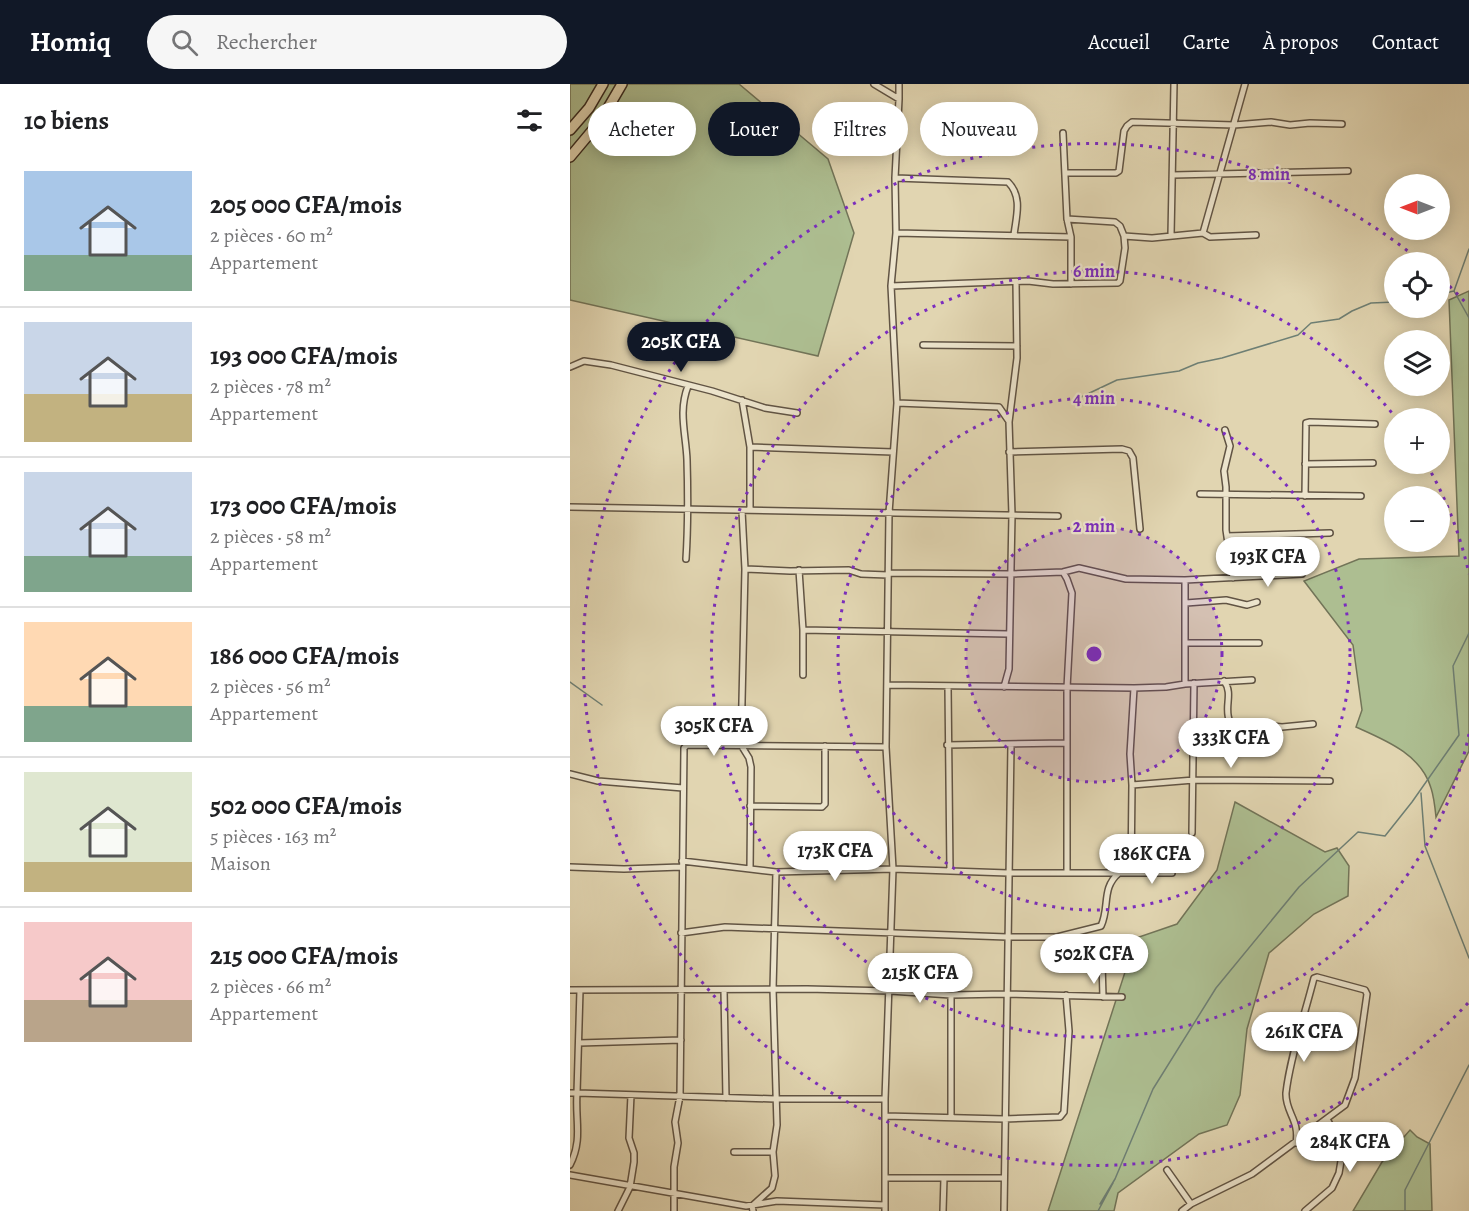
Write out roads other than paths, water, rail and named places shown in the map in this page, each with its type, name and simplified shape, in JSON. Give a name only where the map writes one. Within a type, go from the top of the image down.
[{"type":"highway","points":[[570,130],[574,120],[589,108],[603,84]]},
{"type":"highway","points":[[570,157],[601,120],[622,84]]},
{"type":"street","points":[[874,84],[899,99]]},
{"type":"street","points":[[570,1175],[752,1208],[777,1201],[885,1208],[885,1099],[893,869],[886,747],[888,574],[889,513],[897,403],[891,286],[896,233],[895,178],[899,84]]},
{"type":"street","points":[[1171,235],[1174,84]]},
{"type":"street","points":[[1203,233],[1245,84]]},
{"type":"street","points":[[1066,173],[1116,173],[1119,171],[1124,131],[1131,122],[1234,125],[1271,122],[1290,125],[1342,124]]},
{"type":"street","points":[[1063,133],[1067,219],[1071,237],[1071,284]]},
{"type":"street","points":[[1173,175],[1347,171]]},
{"type":"street","points":[[895,178],[1008,182],[1017,193],[1018,201],[1014,236]]},
{"type":"street","points":[[891,286],[1028,281],[1118,284],[1125,248],[1120,226],[1115,222],[1067,219]]},
{"type":"street","points":[[896,233],[1071,237]]},
{"type":"street","points":[[1124,236],[1152,238],[1203,233]]},
{"type":"street","points":[[1203,233],[1210,237],[1256,235]]},
{"type":"street","points":[[1004,687],[1009,669],[1012,515],[1009,422],[1017,358],[1016,282]]},
{"type":"street","points":[[923,345],[1017,346]]},
{"type":"street","points":[[570,367],[584,362],[611,364],[765,408],[797,414]]},
{"type":"street","points":[[686,559],[687,460],[682,406],[688,386]]},
{"type":"street","points":[[742,400],[750,447],[750,510]]},
{"type":"street","points":[[897,403],[999,407],[1009,422]]},
{"type":"street","points":[[1305,496],[1306,423],[1375,424]]},
{"type":"street","points":[[1225,430],[1230,446],[1225,466],[1225,495],[1227,536],[1233,578]]},
{"type":"street","points":[[750,447],[893,452]]},
{"type":"street","points":[[1009,452],[1122,448],[1129,451],[1133,458],[1140,529]]},
{"type":"street","points":[[1305,464],[1373,463]]},
{"type":"street","points":[[1200,494],[1361,496]]},
{"type":"street","points":[[570,507],[1058,516]]},
{"type":"street","points":[[742,511],[745,569],[741,745],[749,758],[751,767],[750,869]]},
{"type":"street","points":[[1227,536],[1330,533]]},
{"type":"street","points":[[745,569],[849,570],[861,574],[1011,574],[1063,572],[1079,568],[1126,579],[1233,578],[1302,574]]},
{"type":"street","points":[[799,570],[803,675]]},
{"type":"street","points":[[1063,572],[1072,593],[1067,688],[1067,872]]},
{"type":"street","points":[[1185,579],[1185,684]]},
{"type":"street","points":[[1186,603],[1226,600],[1246,605],[1257,602]]},
{"type":"street","points":[[803,630],[1008,634]]},
{"type":"street","points":[[1185,643],[1259,643]]},
{"type":"street","points":[[887,685],[1134,688],[1252,680]]},
{"type":"street","points":[[1224,681],[1229,690],[1230,722],[1282,727],[1313,724]]},
{"type":"street","points":[[1192,833],[1194,683]]},
{"type":"street","points":[[948,687],[950,871]]},
{"type":"street","points":[[1131,873],[1130,754],[1134,688]]},
{"type":"street","points":[[947,745],[1067,743]]},
{"type":"street","points":[[1004,1211],[1011,745]]},
{"type":"street","points":[[674,1211],[674,1167],[678,1143],[675,1122],[680,1096],[685,746],[886,747]]},
{"type":"street","points":[[750,807],[822,807],[825,804],[825,746]]},
{"type":"street","points":[[570,774],[598,781],[683,788]]},
{"type":"street","points":[[1132,785],[1194,780],[1330,781]]},
{"type":"street","points":[[570,867],[616,869],[682,864],[776,872],[893,869],[1008,873],[1172,873]]},
{"type":"street","points":[[752,1208],[772,1188],[775,1176],[773,1152],[777,1133],[773,989],[776,872]]},
{"type":"street","points":[[681,933],[725,927],[891,934],[1057,937],[1101,927],[1108,885],[1119,873]]},
{"type":"street","points":[[1102,963],[1103,997]]},
{"type":"street","points":[[1182,1211],[1191,1204],[1252,1174],[1296,1143],[1345,1105],[1355,1078],[1367,994],[1365,990],[1314,978],[1286,1095],[1287,1104],[1297,1128],[1296,1143]]},
{"type":"street","points":[[570,990],[773,989],[890,991],[951,995],[1122,997]]},
{"type":"street","points":[[570,1165],[577,1151],[573,1093],[579,1043],[580,990]]},
{"type":"street","points":[[724,990],[726,1098]]},
{"type":"street","points":[[951,995],[951,1116]]},
{"type":"street","points":[[885,1116],[1004,1119],[1063,1115],[1069,1031],[1066,995]]},
{"type":"street","points":[[579,1043],[681,1040]]},
{"type":"street","points":[[573,1093],[775,1099],[885,1099]]},
{"type":"street","points":[[618,1211],[630,1187],[634,1162],[634,1153],[629,1138],[631,1095]]},
{"type":"street","points":[[1305,1211],[1332,1188],[1339,1173],[1342,1144],[1327,1119]]},
{"type":"street","points":[[734,1152],[773,1152]]},
{"type":"street","points":[[1167,1170],[1191,1204]]},
{"type":"street","points":[[885,1178],[1004,1178]]},
{"type":"street","points":[[944,1178],[944,1211]]},
{"type":"waterway","points":[[1469,249],[1454,291],[1469,318]]},
{"type":"waterway","points":[[1450,292],[1454,291]]},
{"type":"waterway","points":[[1079,398],[1117,380],[1179,371],[1198,363],[1298,335],[1311,323],[1339,319],[1371,303],[1384,302]]},
{"type":"waterway","points":[[1098,1211],[1115,1179],[1153,1089],[1216,988],[1299,887],[1358,832],[1385,836],[1459,735],[1453,666],[1469,633]]},
{"type":"waterway","points":[[570,682],[602,705]]},
{"type":"waterway","points":[[1421,793],[1425,846],[1469,958]]},
{"type":"waterway","points":[[1405,1211],[1405,1190],[1469,1065]]}]
